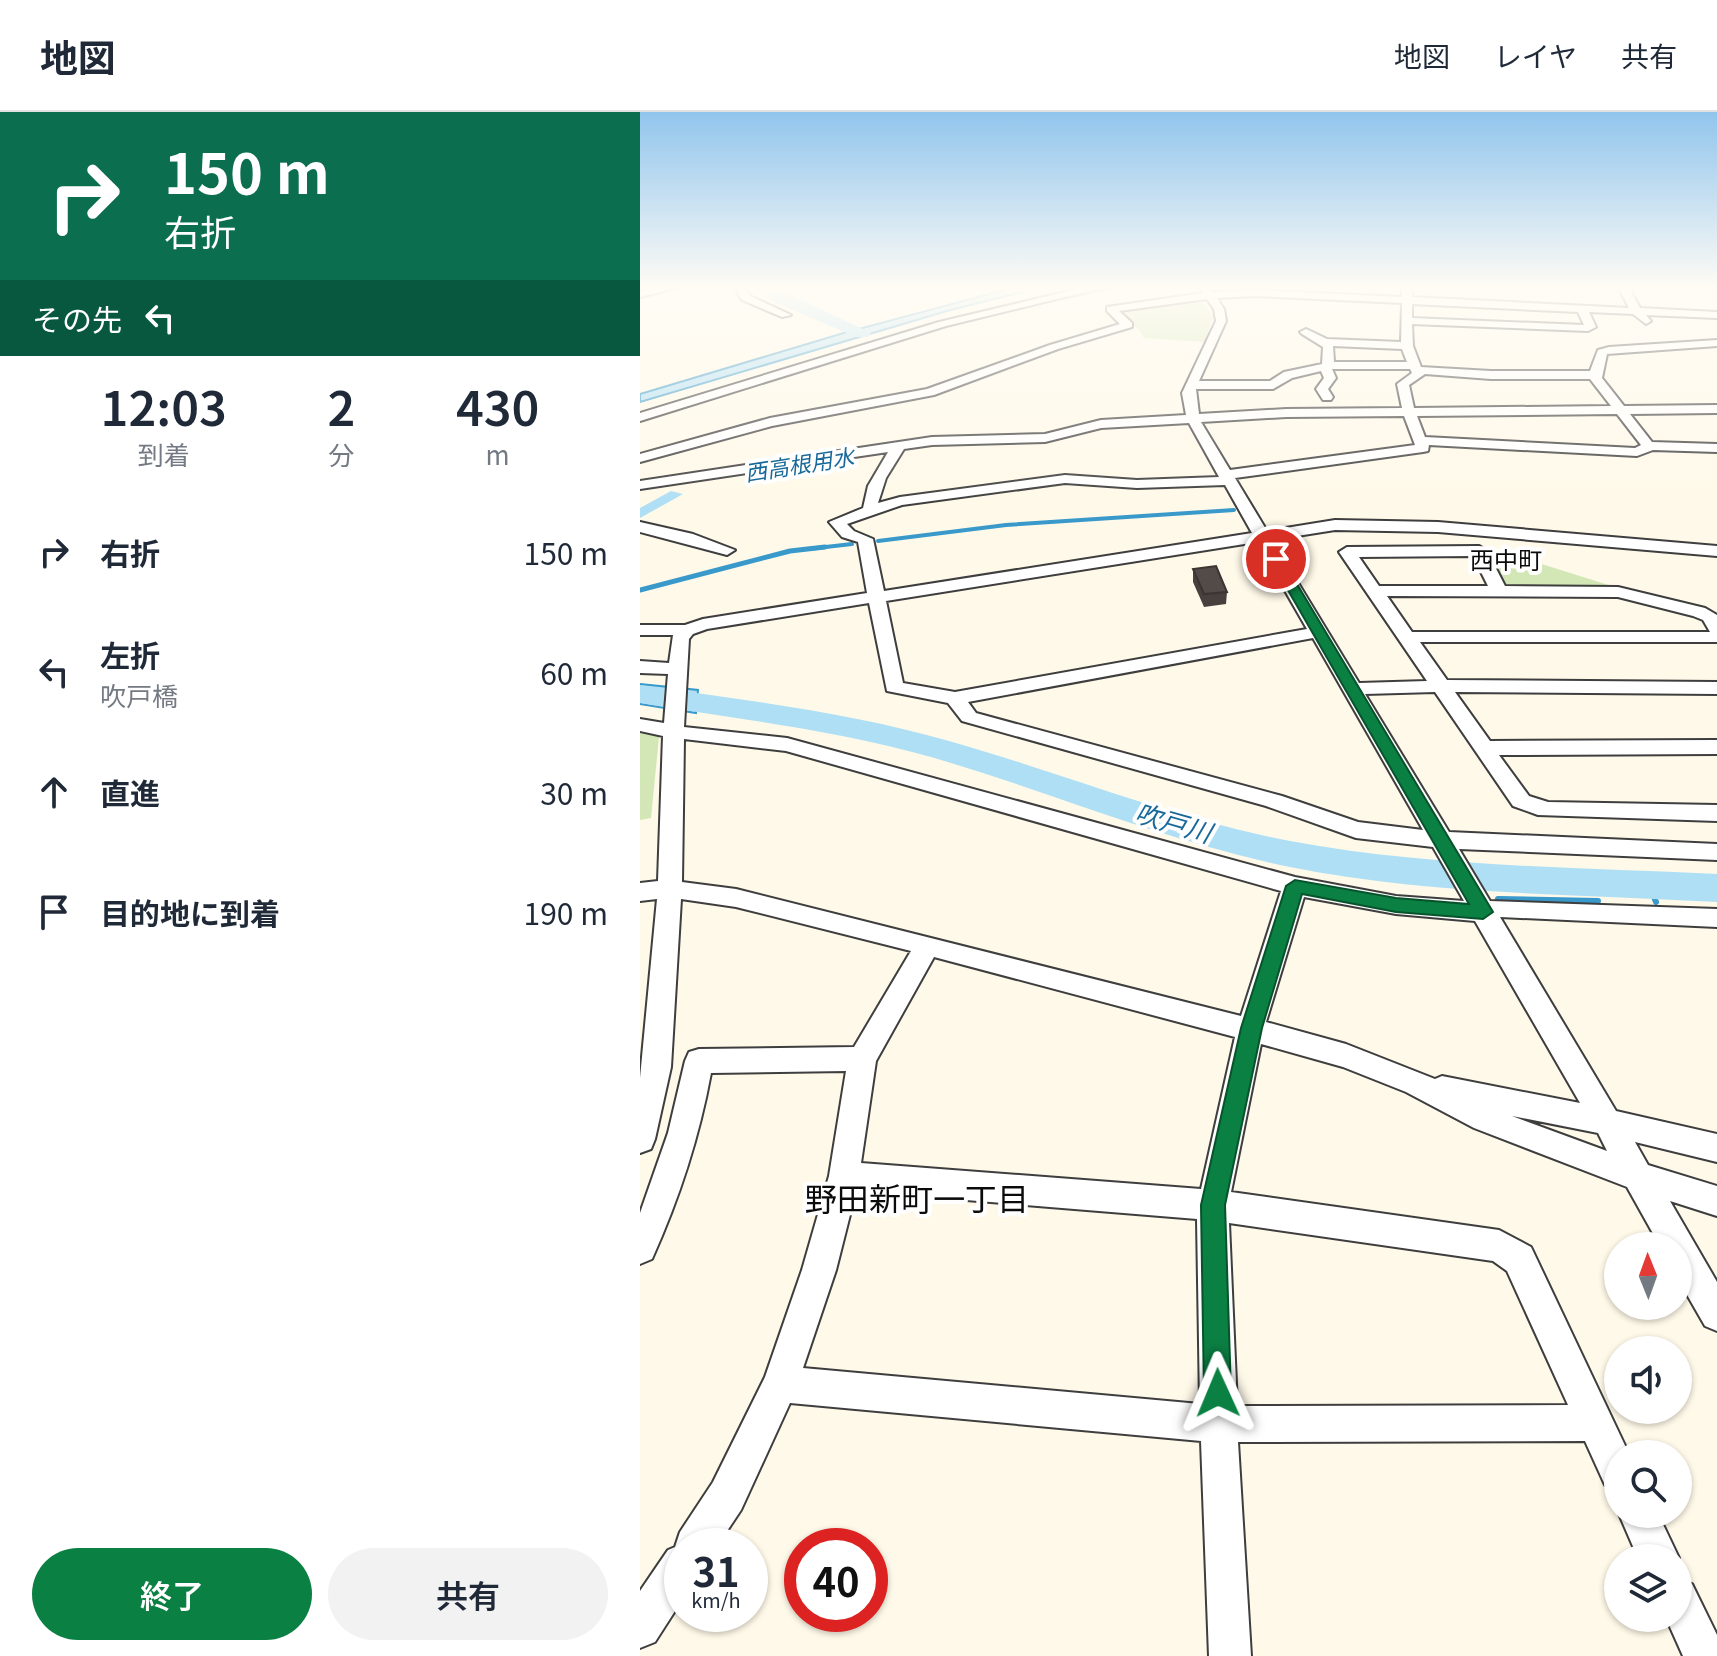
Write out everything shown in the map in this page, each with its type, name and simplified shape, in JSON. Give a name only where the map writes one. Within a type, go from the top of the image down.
[{"type":"street","points":[[640,417],[832,358]]},
{"type":"street","points":[[640,458],[770,422],[930,392],[1024,358]]},
{"type":"street","points":[[1204,358],[1191,385],[1188,400],[1193,419],[1670,1232]]},
{"type":"street","points":[[1327,397],[1322,389],[1330,378],[1327,366],[1330,358]]},
{"type":"street","points":[[1412,358],[1417,369]]},
{"type":"street","points":[[1595,375],[1600,358]]},
{"type":"street","points":[[1191,385],[1273,385],[1288,375],[1327,366],[1595,375]]},
{"type":"street","points":[[1318,632],[955,698],[894,687],[865,539],[848,534],[837,522],[900,501],[1065,479],[1137,484],[1226,478],[1423,448],[1409,413],[1403,384],[1417,369]]},
{"type":"street","points":[[1595,375],[1649,447]]},
{"type":"street","points":[[640,485],[932,441],[1045,438],[1101,424],[1286,413],[1717,409]]},
{"type":"street","points":[[1421,441],[1637,452],[1649,447],[1717,448]]},
{"type":"street","points":[[870,512],[870,502],[887,463],[899,446]]},
{"type":"street","points":[[640,630],[687,630],[703,624],[1262,535],[1367,524],[1717,551]]},
{"type":"street","points":[[640,527],[727,550]]},
{"type":"street","points":[[1470,530],[1499,591]]},
{"type":"street","points":[[1479,551],[1347,552],[1521,801],[1546,810],[1717,813]]},
{"type":"street","points":[[1375,591],[1618,592],[1699,612],[1709,616],[1717,628]]},
{"type":"street","points":[[640,1139],[657,1067],[670,889],[677,672],[680,639],[687,630]]},
{"type":"street","points":[[1406,637],[1717,637]]},
{"type":"street","points":[[640,667],[677,672]]},
{"type":"street","points":[[1351,689],[1438,686],[1717,688]]},
{"type":"street","points":[[955,698],[969,717],[1274,801],[1356,830],[1441,840],[1717,852]]},
{"type":"street","points":[[640,725],[787,745],[1295,886],[1396,905],[1483,912],[1497,908],[1717,918]]},
{"type":"street","points":[[1485,748],[1717,747]]},
{"type":"street","points":[[1230,1656],[1213,1205],[1251,1028],[1295,886]]},
{"type":"street","points":[[640,892],[670,889],[736,898],[1251,1028],[1346,1056],[1416,1083],[1484,1119],[1637,1176],[1717,1201]]},
{"type":"street","points":[[706,1528],[727,1496],[780,1384],[819,1270],[844,1176],[862,1059],[927,947]]},
{"type":"street","points":[[640,1248],[670,1177],[688,1118],[699,1061],[862,1059]]},
{"type":"street","points":[[1416,1083],[1717,1148]]},
{"type":"street","points":[[844,1176],[1213,1205],[1503,1248],[1519,1259],[1604,1442]]},
{"type":"street","points":[[1692,1270],[1717,1314]]},
{"type":"street","points":[[780,1384],[1219,1424],[1595,1423]]},
{"type":"street","points":[[640,1627],[664,1591]]},
{"type":"street","points":[[1692,1628],[1705,1656]]},
{"type":"green space","points":[[1484,546],[1618,588],[1508,588],[1502,585]]},
{"type":"green space","points":[[640,730],[656,733],[659,737],[651,818],[640,820]]},
{"type":"water","points":[[760,358],[788,358],[640,402],[640,394]]},
{"type":"water","points":[[640,684],[698,690],[696,713],[640,704]]},
{"type":"building","points":[[1216,566],[1227,592],[1204,594],[1193,569]]},
{"type":"waterway","name":"西高根用水","points":[[640,514],[676,494]]},
{"type":"waterway","points":[[878,541],[1006,525],[1234,510]]},
{"type":"waterway","points":[[808,549],[852,544]]},
{"type":"waterway","points":[[640,590],[790,551],[825,547]]},
{"type":"waterway","name":"吹戸川","points":[[640,694],[832,724],[937,748],[1198,830],[1286,853],[1378,870],[1717,888]]},
{"type":"waterway","points":[[1649,884],[1656,902]]},
{"type":"waterway","points":[[1498,899],[1598,901]]},
{"type":"district","name":"西中町","points":[[1506,558]]},
{"type":"district","name":"野田新町一丁目","points":[[917,1197]]},
{"type":"route","points":[[1218,1393],[1213,1205],[1251,1028],[1295,886],[1396,905],[1483,912],[1276,559]]}]
